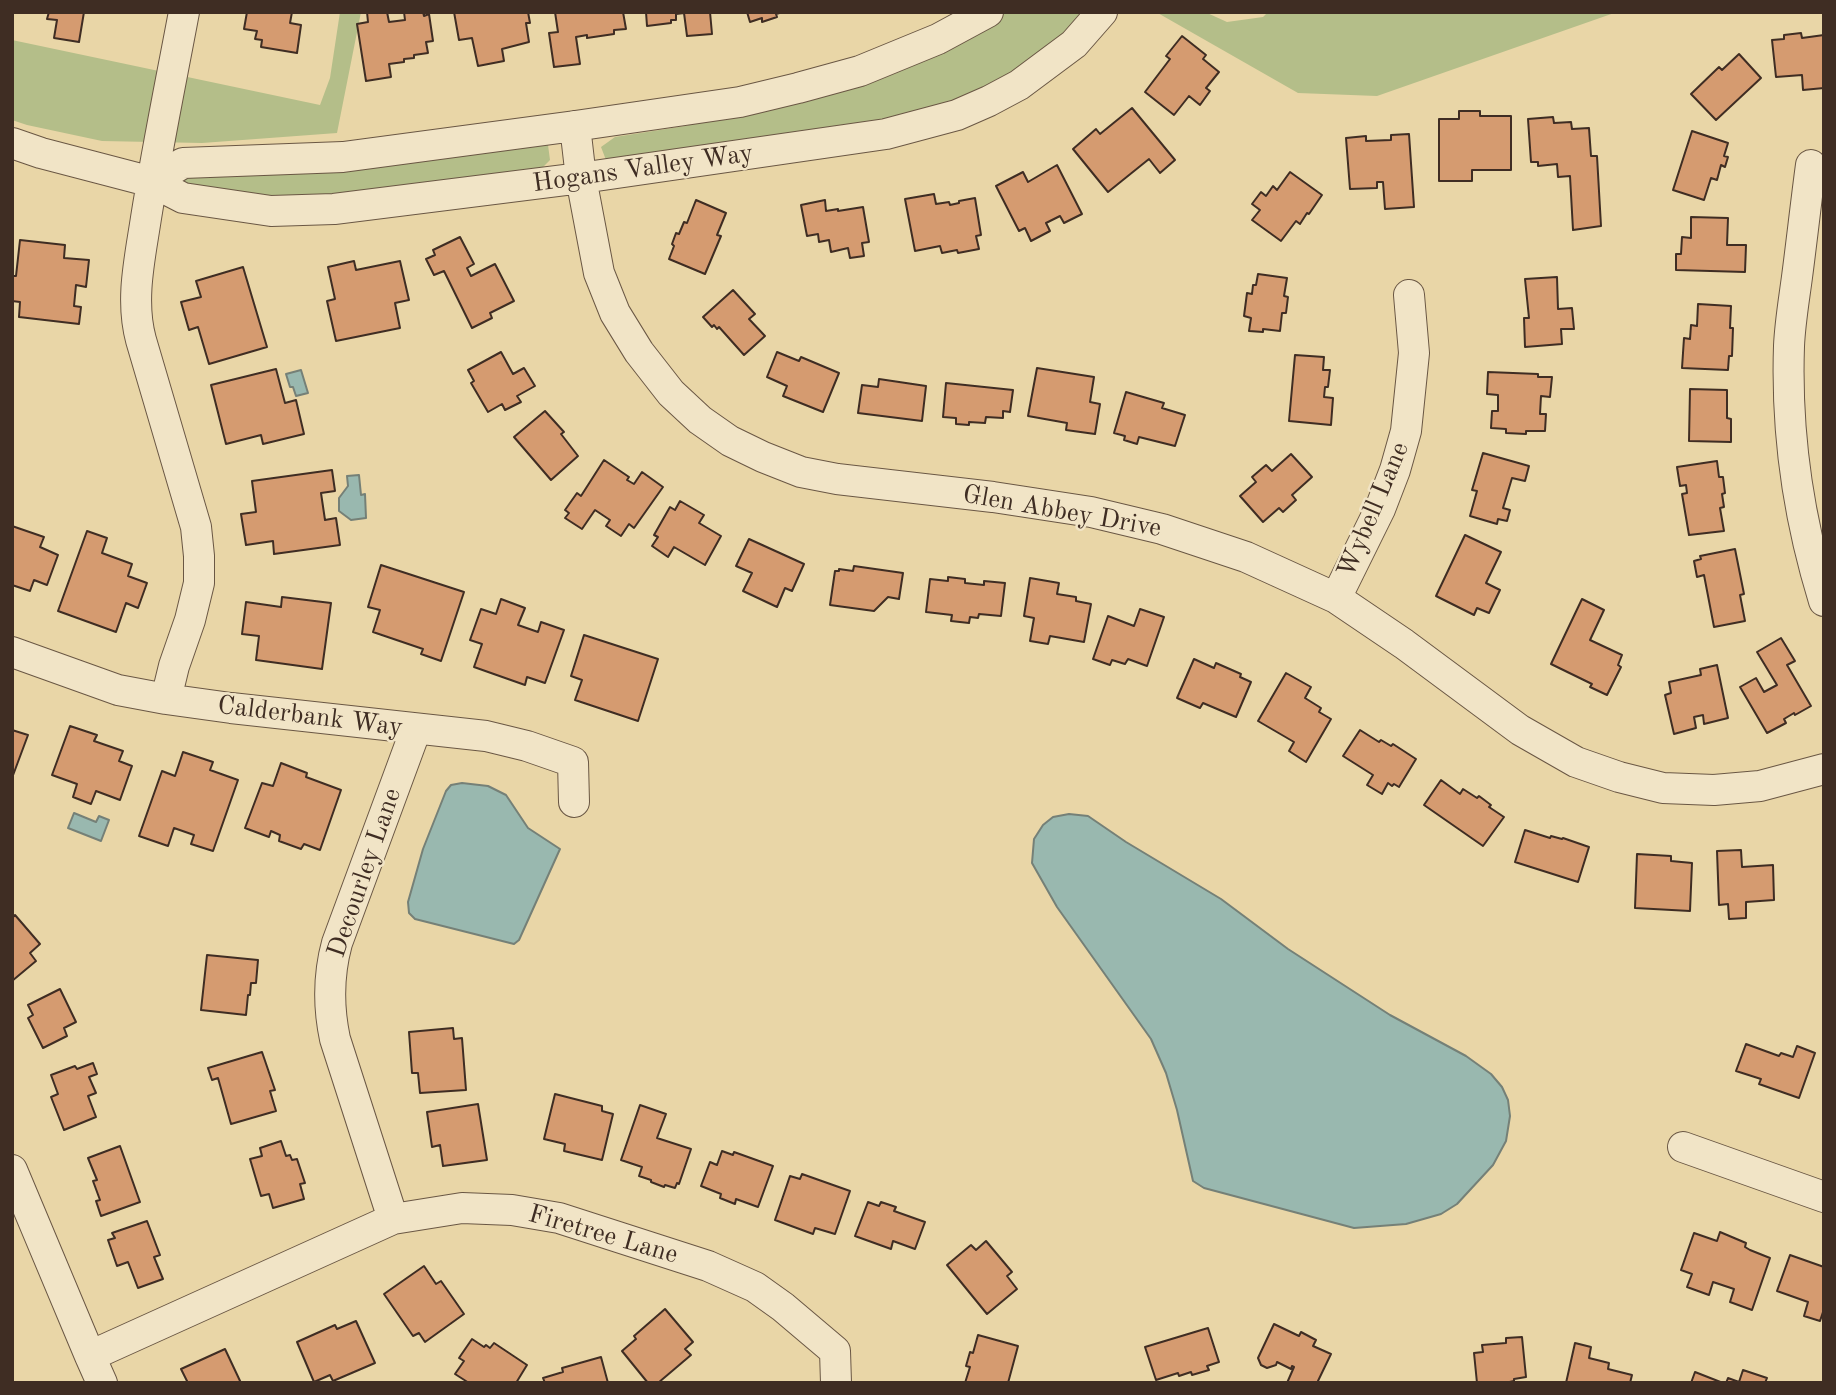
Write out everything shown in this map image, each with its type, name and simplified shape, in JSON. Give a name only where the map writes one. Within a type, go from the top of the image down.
[{"type":"street","points":[[166,699],[199,583],[200,556],[196,527],[137,326],[136,309],[138,274],[152,182],[184,12]]},
{"type":"street","name":"Hogans Valley Way","points":[[152,182],[183,163],[343,157],[740,102],[860,71],[937,39],[988,12]]},
{"type":"street","name":"Hogans Valley Way","points":[[12,143],[152,182],[183,198],[271,211],[334,209],[581,178],[886,134],[957,115],[989,101],[1028,78],[1074,44],[1102,12]]},
{"type":"street","name":"Glen Abbey Drive","points":[[575,126],[581,178],[599,273],[615,313],[639,352],[671,393],[700,420],[730,441],[801,472],[1091,512],[1162,528],[1246,557],[1336,598],[1415,651],[1520,730],[1576,762],[1619,778],[1663,788],[1714,790],[1760,786],[1824,769]]},
{"type":"street","points":[[1811,165],[1789,343],[1788,396],[1791,447],[1800,507],[1824,601]]},
{"type":"street","name":"Wybell Lane","points":[[1336,598],[1380,509],[1406,431],[1414,353],[1409,295]]},
{"type":"street","name":"Calderbank Way","points":[[12,652],[118,690],[166,699],[485,736],[527,746],[573,762],[574,802]]},
{"type":"street","name":"Decourley Lane","points":[[393,1219],[337,1048],[330,1013],[329,985],[337,943],[415,729]]},
{"type":"street","points":[[1683,1147],[1824,1197]]},
{"type":"street","points":[[12,1170],[96,1369]]},
{"type":"street","name":"Firetree Lane","points":[[96,1369],[393,1219],[462,1208],[512,1210],[559,1218],[708,1266],[755,1287],[835,1351],[836,1383]]},
{"type":"green space","points":[[340,12],[361,12],[337,133],[202,143],[102,141],[12,120],[12,40],[320,105],[330,78]]},
{"type":"green space","points":[[1002,12],[1090,12],[1040,56],[989,89],[933,111],[880,123],[606,160],[601,147],[615,137],[685,126],[749,111]]},
{"type":"green space","points":[[1156,12],[1205,12],[1227,22],[1263,17],[1268,12],[1617,12],[1377,96],[1298,93]]},
{"type":"green space","points":[[539,138],[548,145],[550,160],[541,169],[521,175],[283,200],[185,186],[182,179],[184,173]]},
{"type":"water","points":[[301,370],[308,393],[296,396],[286,374]]},
{"type":"water","points":[[359,475],[361,495],[365,494],[366,518],[351,520],[339,511],[339,498],[348,486],[347,476]]},
{"type":"water","points":[[462,783],[488,786],[506,795],[528,828],[560,849],[519,940],[514,944],[415,919],[409,913],[408,902],[423,849],[446,791],[451,785]]},
{"type":"water","points":[[74,813],[96,822],[99,816],[109,820],[101,841],[68,828]]},
{"type":"water","points":[[1069,814],[1088,816],[1221,899],[1288,949],[1390,1015],[1466,1056],[1491,1074],[1508,1100],[1510,1116],[1506,1141],[1493,1165],[1457,1204],[1441,1214],[1406,1224],[1354,1228],[1204,1188],[1193,1181],[1177,1110],[1166,1073],[1151,1039],[1057,907],[1032,863],[1034,839],[1043,825],[1053,817]]},
{"type":"building","points":[[49,12],[84,12],[79,42],[54,38],[57,20],[47,19]]},
{"type":"building","points":[[247,12],[292,12],[290,23],[301,25],[297,53],[261,47],[262,40],[255,39],[257,31],[244,29]]},
{"type":"building","points":[[367,12],[387,12],[389,22],[405,20],[404,12],[423,12],[424,16],[429,14],[433,41],[426,42],[428,53],[414,55],[414,58],[404,59],[404,62],[389,64],[391,77],[366,81],[357,24],[368,22]]},
{"type":"building","points":[[454,12],[528,12],[530,23],[526,23],[529,42],[502,49],[504,61],[478,66],[472,38],[459,40]]},
{"type":"building","points":[[555,12],[623,12],[626,29],[614,30],[614,34],[576,37],[580,64],[554,67],[549,33],[558,32]]},
{"type":"building","points":[[646,12],[710,12],[712,34],[687,36],[684,13],[676,14],[676,20],[671,20],[671,23],[647,26]]},
{"type":"building","points":[[747,12],[783,12],[762,22],[762,18],[750,22]]},
{"type":"building","points":[[1801,33],[1802,38],[1824,35],[1824,88],[1803,90],[1802,75],[1776,77],[1772,40]]},
{"type":"building","points":[[1182,36],[1206,55],[1203,59],[1219,72],[1206,88],[1210,91],[1200,105],[1189,96],[1174,115],[1145,92],[1170,59],[1166,56]]},
{"type":"building","points":[[1739,54],[1761,78],[1716,120],[1691,94],[1719,67],[1722,70]]},
{"type":"building","points":[[1132,108],[1175,160],[1160,173],[1149,159],[1108,192],[1073,149],[1096,129],[1100,134]]},
{"type":"building","points":[[1459,111],[1480,111],[1480,116],[1511,116],[1511,170],[1472,170],[1472,181],[1439,181],[1439,119],[1459,119]]},
{"type":"building","points":[[1553,117],[1554,123],[1571,122],[1572,129],[1589,128],[1591,156],[1597,156],[1601,226],[1573,230],[1570,176],[1558,177],[1557,164],[1538,166],[1538,162],[1531,162],[1528,119]]},
{"type":"building","points":[[1692,131],[1728,143],[1724,156],[1728,157],[1725,167],[1721,165],[1717,180],[1711,178],[1704,200],[1673,190]]},
{"type":"building","points":[[1409,134],[1414,207],[1385,209],[1383,182],[1377,182],[1377,188],[1350,189],[1346,138],[1366,136],[1366,141],[1391,140],[1391,135]]},
{"type":"building","points":[[1057,165],[1082,214],[1064,223],[1060,216],[1046,223],[1050,231],[1031,241],[1025,228],[1019,231],[996,186],[1023,172],[1028,182]]},
{"type":"building","points":[[1290,172],[1322,195],[1309,214],[1307,213],[1300,224],[1296,221],[1281,241],[1252,220],[1260,210],[1252,204],[1261,192],[1266,196],[1273,186],[1277,190]]},
{"type":"building","points":[[934,194],[936,204],[949,202],[950,205],[975,198],[981,235],[976,236],[979,249],[942,253],[940,246],[915,251],[905,199]]},
{"type":"building","points":[[696,200],[726,213],[717,235],[721,236],[705,274],[669,259],[676,233],[679,234],[684,222],[687,223]]},
{"type":"building","points":[[825,200],[826,211],[863,207],[869,242],[862,243],[864,256],[850,258],[848,248],[831,252],[829,240],[819,242],[818,234],[807,236],[801,205]]},
{"type":"building","points":[[1691,217],[1728,218],[1727,245],[1746,245],[1745,272],[1676,270],[1676,254],[1681,254],[1682,237],[1691,238]]},
{"type":"building","points":[[460,237],[474,264],[467,268],[471,276],[495,264],[514,301],[490,313],[492,318],[472,328],[444,271],[434,275],[426,259],[435,255],[433,250]]},
{"type":"building","points":[[20,240],[65,245],[64,258],[89,260],[86,287],[76,285],[74,306],[81,307],[79,324],[19,317],[20,302],[12,301],[12,283],[13,276],[16,276]]},
{"type":"building","points":[[354,261],[356,270],[400,261],[409,300],[395,303],[400,328],[336,341],[327,301],[335,299],[328,267]]},
{"type":"building","points":[[243,267],[267,347],[209,364],[198,327],[189,330],[181,302],[201,297],[196,281]]},
{"type":"building","points":[[1258,274],[1287,278],[1284,296],[1288,297],[1286,313],[1282,313],[1280,331],[1249,331],[1251,318],[1244,316],[1247,293],[1252,294]]},
{"type":"building","points":[[1557,277],[1558,309],[1572,308],[1574,329],[1561,329],[1562,344],[1525,347],[1524,318],[1529,318],[1525,279]]},
{"type":"building","points":[[733,290],[755,314],[749,319],[765,336],[744,355],[719,327],[712,327],[703,317]]},
{"type":"building","points":[[1698,304],[1731,306],[1732,356],[1729,356],[1728,370],[1682,368],[1684,338],[1690,339],[1691,325],[1697,326]]},
{"type":"building","points":[[501,352],[513,374],[524,368],[535,386],[517,396],[521,402],[505,410],[502,404],[488,412],[471,383],[474,381],[468,370]]},
{"type":"building","points":[[777,352],[799,361],[801,357],[839,373],[823,412],[783,396],[787,386],[767,377]]},
{"type":"building","points":[[1295,355],[1324,357],[1323,370],[1330,370],[1324,397],[1333,398],[1331,425],[1289,421]]},
{"type":"building","points":[[1037,368],[1094,377],[1090,402],[1100,404],[1095,434],[1066,430],[1067,423],[1028,416]]},
{"type":"building","points":[[276,369],[285,403],[296,400],[304,434],[263,444],[261,435],[226,444],[211,385]]},
{"type":"building","points":[[1488,372],[1552,377],[1550,397],[1541,396],[1540,414],[1546,414],[1545,431],[1506,433],[1506,429],[1491,428],[1492,411],[1498,411],[1498,395],[1487,394]]},
{"type":"building","points":[[879,379],[926,386],[922,421],[858,413],[862,385],[878,387]]},
{"type":"building","points":[[946,383],[1013,390],[1010,412],[1003,411],[1003,418],[986,417],[985,423],[956,424],[956,418],[943,417]]},
{"type":"building","points":[[1690,389],[1727,390],[1727,418],[1731,419],[1731,442],[1689,441]]},
{"type":"building","points":[[1126,392],[1164,403],[1162,408],[1185,415],[1175,446],[1139,437],[1137,444],[1114,433]]},
{"type":"building","points":[[545,411],[564,432],[561,434],[578,456],[551,480],[514,437]]},
{"type":"building","points":[[1483,453],[1529,466],[1525,481],[1512,478],[1503,508],[1510,510],[1507,521],[1498,519],[1497,524],[1470,516],[1477,491],[1472,490]]},
{"type":"building","points":[[1291,454],[1312,477],[1292,495],[1296,500],[1283,512],[1279,508],[1263,522],[1240,496],[1256,482],[1252,477],[1266,465],[1272,471]]},
{"type":"building","points":[[604,460],[629,477],[627,480],[634,484],[642,472],[663,487],[634,528],[629,524],[621,536],[606,526],[610,520],[595,510],[582,529],[565,518],[569,513],[565,510],[577,493],[581,496]]},
{"type":"building","points":[[1717,461],[1725,493],[1722,494],[1724,507],[1720,508],[1724,531],[1689,535],[1682,494],[1687,493],[1686,485],[1680,486],[1677,467]]},
{"type":"building","points":[[332,470],[335,491],[321,493],[325,520],[336,518],[340,545],[274,554],[273,541],[246,545],[241,514],[256,512],[252,481]]},
{"type":"building","points":[[680,501],[704,515],[699,523],[721,536],[705,565],[674,547],[668,557],[652,546],[658,537],[654,535],[670,507],[675,510]]},
{"type":"building","points":[[12,526],[44,537],[40,547],[58,555],[47,585],[34,580],[30,591],[12,585]]},
{"type":"building","points":[[87,531],[107,538],[102,553],[132,564],[128,576],[147,583],[138,608],[126,603],[116,632],[58,611]]},
{"type":"building","points":[[1465,535],[1501,552],[1486,583],[1500,590],[1489,613],[1477,608],[1474,615],[1436,596]]},
{"type":"building","points":[[749,539],[804,564],[792,591],[785,588],[777,607],[743,591],[752,573],[736,566]]},
{"type":"building","points":[[1735,549],[1744,594],[1740,595],[1745,621],[1714,627],[1704,575],[1697,577],[1694,561],[1701,559],[1700,556]]},
{"type":"building","points":[[381,565],[464,592],[441,661],[421,654],[423,649],[373,632],[380,610],[368,607]]},
{"type":"building","points":[[854,566],[903,573],[899,599],[888,597],[874,611],[830,605],[835,571],[853,571]]},
{"type":"building","points":[[948,577],[965,579],[965,583],[984,585],[984,581],[1005,583],[1001,616],[979,614],[978,618],[970,617],[969,623],[951,621],[952,615],[926,612],[930,579],[948,581]]},
{"type":"building","points":[[1030,578],[1059,583],[1057,594],[1076,597],[1076,601],[1091,604],[1084,642],[1050,636],[1048,644],[1030,641],[1034,618],[1024,616]]},
{"type":"building","points":[[282,597],[331,603],[322,669],[256,660],[259,636],[242,634],[246,602],[281,607]]},
{"type":"building","points":[[501,599],[525,608],[518,625],[538,632],[541,622],[564,630],[545,683],[527,677],[525,685],[474,667],[482,644],[470,640],[481,609],[496,614]]},
{"type":"building","points":[[1582,599],[1604,610],[1590,640],[1622,655],[1618,665],[1621,667],[1607,695],[1590,687],[1592,684],[1551,664]]},
{"type":"building","points":[[1140,609],[1164,617],[1147,666],[1128,659],[1125,664],[1112,660],[1110,665],[1093,659],[1108,616],[1134,626]]},
{"type":"building","points":[[584,635],[658,659],[638,721],[575,700],[582,680],[571,676]]},
{"type":"building","points":[[1781,638],[1795,661],[1787,665],[1811,706],[1784,719],[1786,723],[1767,733],[1740,687],[1756,678],[1764,692],[1777,685],[1757,652]]},
{"type":"building","points":[[1194,659],[1214,668],[1216,663],[1241,674],[1240,677],[1251,682],[1236,717],[1203,703],[1200,708],[1177,698]]},
{"type":"building","points":[[1717,665],[1728,718],[1704,724],[1703,715],[1694,717],[1696,728],[1674,734],[1665,695],[1671,693],[1669,682],[1701,675],[1700,669]]},
{"type":"building","points":[[1286,673],[1311,687],[1305,698],[1321,708],[1319,712],[1331,719],[1306,762],[1289,751],[1294,742],[1258,721]]},
{"type":"building","points":[[70,726],[97,735],[94,741],[123,751],[119,761],[132,766],[120,800],[96,791],[91,804],[73,797],[77,784],[52,775]]},
{"type":"building","points":[[12,730],[28,735],[12,778]]},
{"type":"building","points":[[1360,730],[1379,742],[1381,740],[1391,746],[1393,744],[1416,759],[1399,787],[1388,783],[1382,794],[1367,785],[1373,775],[1343,756]]},
{"type":"building","points":[[183,752],[213,762],[210,770],[238,780],[213,851],[191,844],[194,835],[174,828],[168,846],[139,836],[162,771],[175,776]]},
{"type":"building","points":[[281,763],[307,773],[306,777],[341,790],[320,850],[304,844],[301,849],[279,841],[280,835],[271,831],[269,837],[245,828],[262,783],[273,786]]},
{"type":"building","points":[[1441,780],[1460,794],[1463,789],[1477,798],[1479,796],[1504,817],[1483,846],[1424,805]]},
{"type":"building","points":[[1525,830],[1589,847],[1578,882],[1515,862]]},
{"type":"building","points":[[1741,850],[1742,867],[1773,865],[1774,900],[1746,902],[1746,918],[1729,919],[1728,904],[1719,905],[1717,851]]},
{"type":"building","points":[[1637,854],[1671,856],[1671,861],[1692,863],[1690,911],[1635,908]]},
{"type":"building","points":[[15,915],[40,944],[30,953],[36,961],[12,981],[12,918]]},
{"type":"building","points":[[207,955],[258,960],[256,983],[251,983],[246,1015],[201,1010]]},
{"type":"building","points":[[60,989],[76,1022],[64,1028],[67,1036],[43,1048],[28,1018],[33,1015],[28,1005]]},
{"type":"building","points":[[453,1028],[454,1039],[462,1038],[466,1090],[420,1093],[418,1073],[412,1073],[409,1032]]},
{"type":"building","points":[[1746,1044],[1779,1056],[1781,1053],[1793,1057],[1797,1046],[1815,1053],[1799,1098],[1759,1084],[1761,1079],[1736,1071]]},
{"type":"building","points":[[262,1052],[275,1090],[270,1091],[276,1111],[231,1124],[218,1078],[212,1080],[208,1068]]},
{"type":"building","points":[[93,1063],[97,1074],[89,1077],[96,1093],[88,1096],[96,1117],[64,1130],[51,1097],[58,1094],[51,1075]]},
{"type":"building","points":[[555,1094],[602,1106],[602,1111],[613,1114],[602,1160],[564,1151],[565,1144],[544,1139]]},
{"type":"building","points":[[478,1104],[487,1160],[443,1166],[440,1145],[432,1147],[427,1112]]},
{"type":"building","points":[[640,1105],[666,1114],[657,1138],[691,1149],[679,1184],[677,1183],[675,1188],[664,1187],[639,1176],[642,1167],[621,1160]]},
{"type":"building","points":[[281,1141],[286,1156],[290,1155],[292,1160],[297,1159],[305,1183],[300,1184],[304,1199],[273,1208],[269,1194],[261,1196],[250,1159],[262,1156],[260,1148]]},
{"type":"building","points":[[120,1146],[140,1202],[101,1216],[96,1201],[100,1200],[93,1181],[97,1180],[88,1158]]},
{"type":"building","points":[[722,1151],[733,1155],[734,1152],[773,1166],[758,1207],[736,1199],[735,1204],[720,1198],[721,1194],[701,1186],[710,1162],[717,1165]]},
{"type":"building","points":[[802,1174],[850,1191],[835,1234],[815,1228],[813,1234],[775,1220],[790,1176],[800,1179]]},
{"type":"building","points":[[868,1202],[879,1206],[881,1202],[896,1207],[894,1211],[925,1222],[915,1249],[893,1241],[891,1249],[855,1236]]},
{"type":"building","points":[[147,1221],[160,1255],[154,1257],[163,1279],[138,1288],[128,1262],[117,1266],[108,1240],[115,1238],[112,1233]]},
{"type":"building","points":[[1720,1232],[1746,1243],[1745,1247],[1770,1258],[1752,1310],[1730,1302],[1734,1289],[1713,1282],[1709,1295],[1687,1287],[1692,1274],[1681,1270],[1694,1233],[1717,1241]]},
{"type":"building","points":[[986,1241],[1012,1272],[1007,1276],[1017,1289],[987,1314],[947,1265],[971,1245],[976,1250]]},
{"type":"building","points":[[1790,1255],[1824,1267],[1824,1309],[1820,1321],[1804,1316],[1808,1302],[1777,1291]]},
{"type":"building","points":[[424,1266],[436,1284],[441,1281],[464,1314],[425,1342],[419,1333],[413,1336],[384,1294]]},
{"type":"building","points":[[665,1309],[693,1342],[685,1349],[691,1355],[658,1383],[648,1383],[622,1351],[636,1339],[634,1336]]},
{"type":"building","points":[[356,1321],[375,1363],[333,1381],[330,1375],[314,1382],[297,1342],[335,1325],[337,1329]]},
{"type":"building","points":[[1274,1324],[1299,1336],[1301,1332],[1316,1340],[1313,1346],[1331,1354],[1317,1383],[1287,1383],[1294,1367],[1291,1369],[1277,1362],[1267,1368],[1261,1365],[1258,1358]]},
{"type":"building","points":[[1208,1328],[1219,1362],[1207,1366],[1209,1370],[1192,1375],[1191,1372],[1179,1376],[1178,1373],[1156,1380],[1145,1347]]},
{"type":"building","points":[[978,1335],[1018,1346],[1008,1383],[965,1383],[970,1367],[966,1366]]},
{"type":"building","points":[[1522,1337],[1526,1377],[1505,1383],[1477,1383],[1474,1353],[1483,1352],[1482,1345],[1506,1343],[1506,1338]]},
{"type":"building","points":[[472,1339],[484,1347],[486,1345],[490,1348],[494,1343],[527,1365],[516,1383],[469,1383],[455,1374],[464,1361],[459,1358]]},
{"type":"building","points":[[1575,1343],[1591,1347],[1589,1358],[1609,1363],[1608,1369],[1632,1375],[1630,1383],[1566,1383]]},
{"type":"building","points":[[225,1349],[241,1383],[188,1383],[181,1369]]},
{"type":"building","points":[[601,1357],[608,1383],[545,1383],[543,1378],[563,1372],[562,1368]]},
{"type":"building","points":[[1743,1370],[1767,1378],[1765,1383],[1726,1383],[1728,1378],[1739,1382]]},
{"type":"building","points":[[1695,1372],[1723,1383],[1691,1383]]}]
